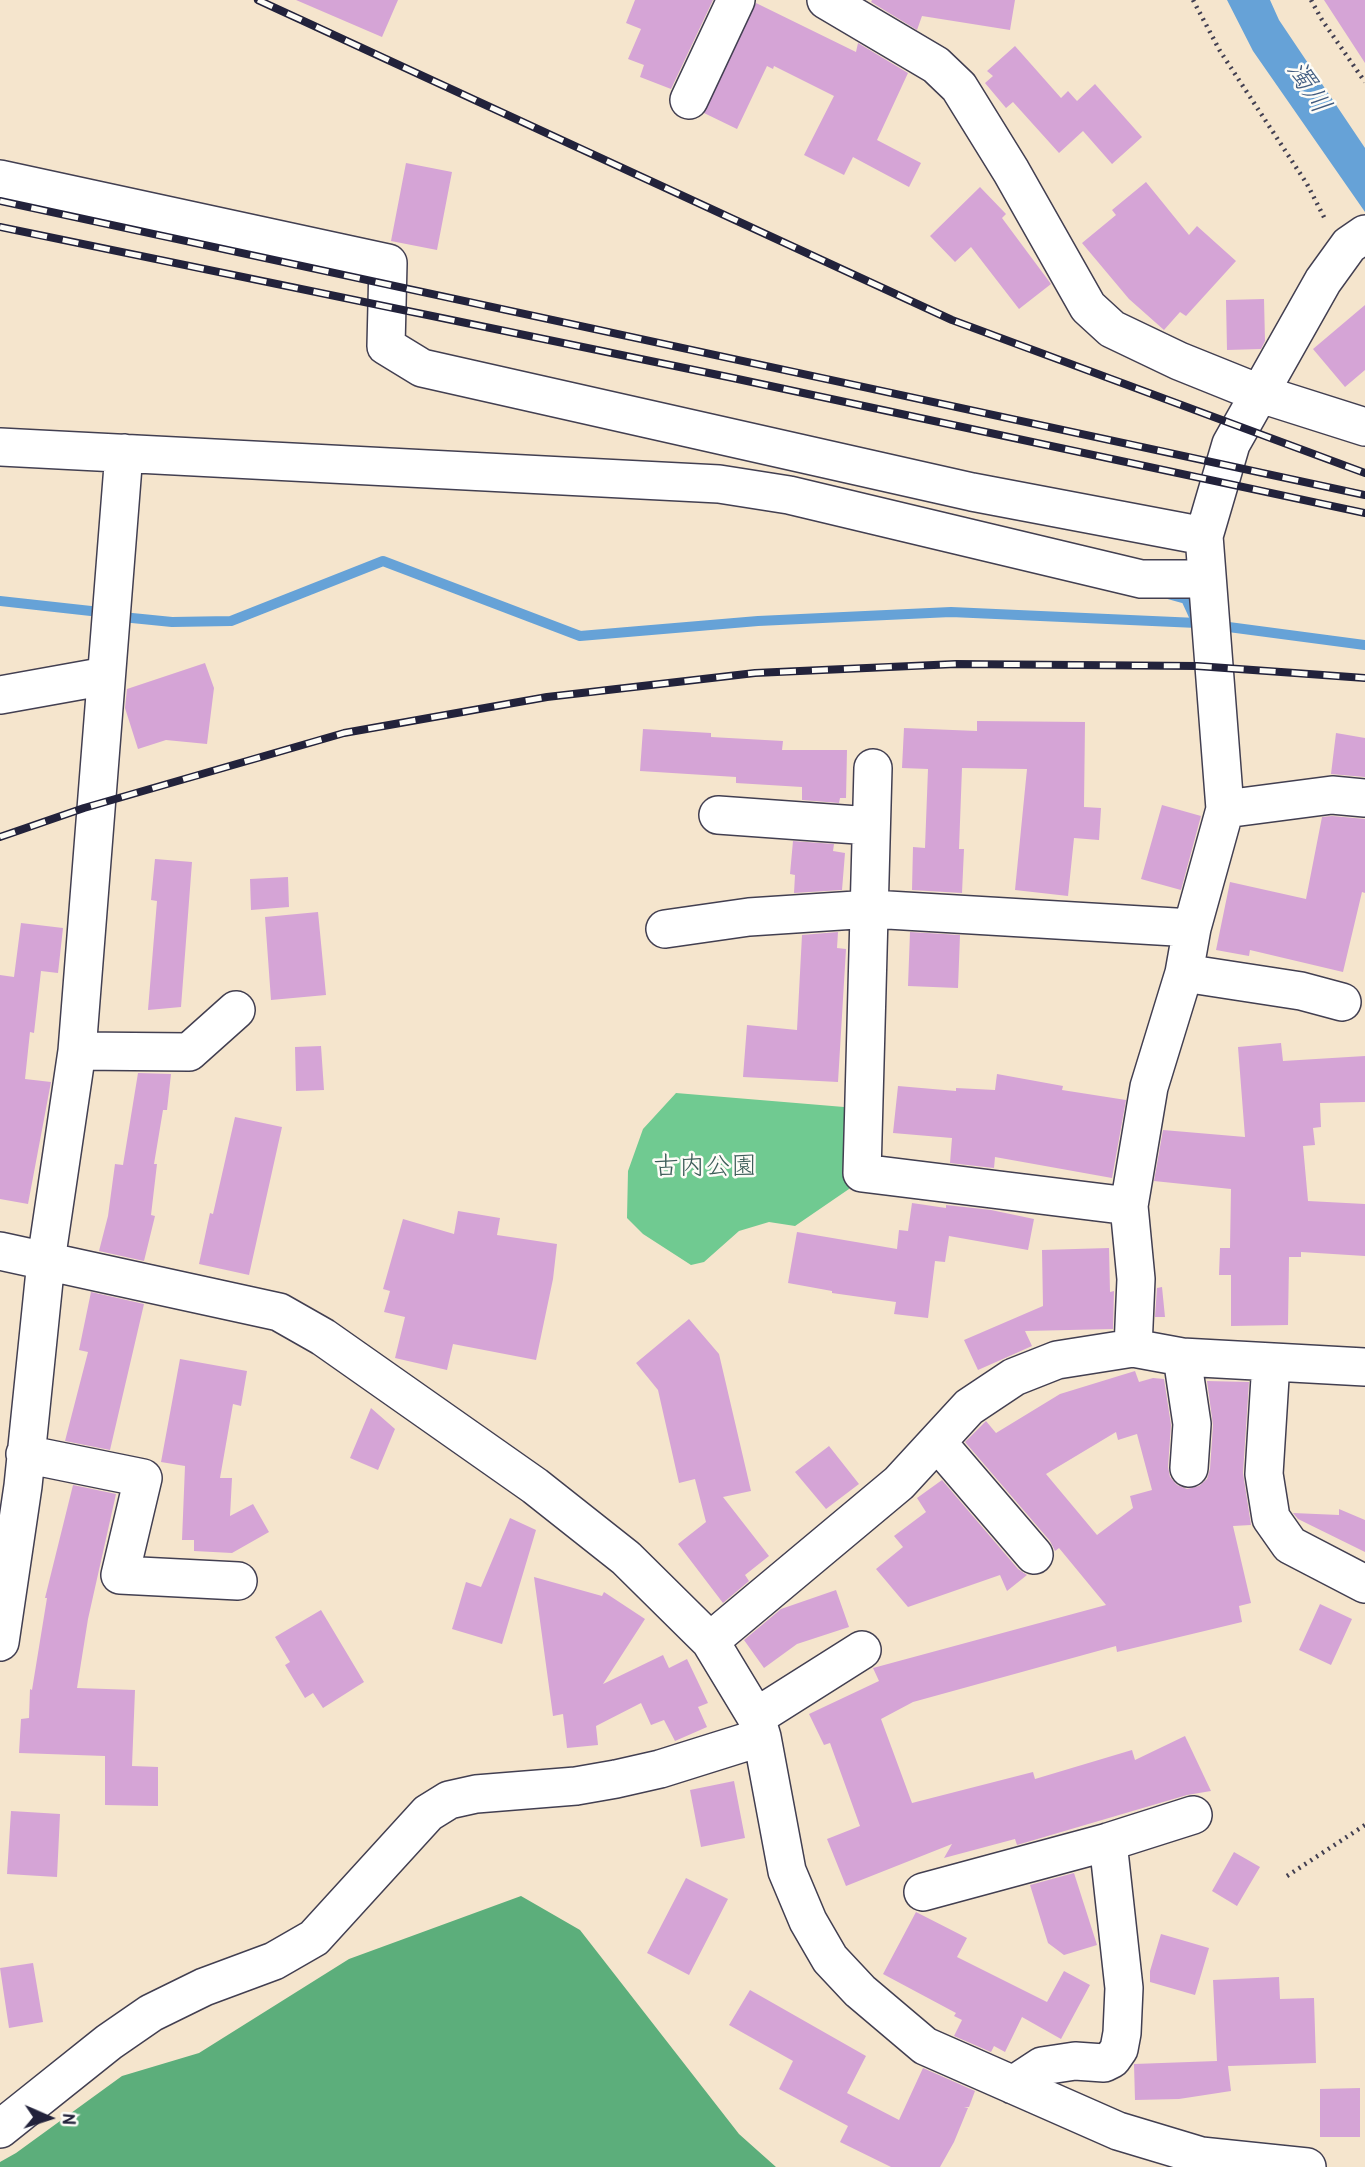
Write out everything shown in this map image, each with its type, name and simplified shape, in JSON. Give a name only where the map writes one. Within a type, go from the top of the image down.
[{"type":"street","points":[[689,100],[736,0]]},
{"type":"street","points":[[839,3],[936,65],[959,87],[1011,171],[1088,307],[1112,329],[1179,361],[1261,394],[1365,427]]},
{"type":"street","points":[[0,179],[388,263],[386,346],[422,368],[972,492],[1204,536]]},
{"type":"street","points":[[1133,1348],[1136,1279],[1129,1206],[1149,1087],[1184,973],[1192,928],[1225,809],[1204,536],[1231,444],[1324,281],[1353,244]]},
{"type":"street","points":[[0,447],[719,484],[789,495],[1142,579],[1207,579]]},
{"type":"street","points":[[0,1642],[25,1454],[46,1261],[77,1051],[124,453]]},
{"type":"street","points":[[0,695],[106,676]]},
{"type":"street","points":[[873,768],[862,1173],[1129,1206]]},
{"type":"street","points":[[1225,809],[1322,796],[1365,798]]},
{"type":"street","points":[[718,815],[871,826]]},
{"type":"street","points":[[665,929],[749,917],[871,909],[1192,928]]},
{"type":"street","points":[[1184,973],[1301,991],[1342,1002]]},
{"type":"street","points":[[77,1051],[189,1052],[236,1010]]},
{"type":"street","points":[[0,1251],[279,1312],[312,1331],[535,1486],[626,1558],[710,1641],[759,1727],[787,1871],[808,1922],[830,1959],[860,1991],[925,2046],[1118,2131],[1201,2156],[1307,2167]]},
{"type":"street","points":[[710,1641],[899,1483],[970,1407],[1014,1377],[1056,1360],[1133,1348],[1182,1357],[1365,1367]]},
{"type":"street","points":[[1182,1357],[1192,1424],[1189,1468]]},
{"type":"street","points":[[1271,1362],[1264,1474],[1271,1518],[1290,1545],[1365,1584]]},
{"type":"street","points":[[937,1442],[1034,1555]]},
{"type":"street","points":[[25,1454],[143,1478],[120,1575],[238,1581]]},
{"type":"street","points":[[0,2129],[109,2042],[151,2013],[204,1987],[274,1961],[314,1938],[428,1813],[449,1800],[476,1794],[576,1786],[660,1769],[759,1727],[862,1650]]},
{"type":"street","points":[[923,1892],[1108,1842],[1193,1815]]},
{"type":"street","points":[[1013,2085],[1042,2066],[1075,2061],[1104,2063],[1112,2059],[1119,2049],[1124,1987],[1108,1842]]},
{"type":"path","points":[[1193,0],[1220,51],[1307,184],[1353,244]]},
{"type":"path","points":[[1311,0],[1365,82]]},
{"type":"path","points":[[1287,1876],[1365,1825]]},
{"type":"green space","name":"古内公園","points":[[676,1093],[856,1108],[855,1178],[849,1189],[795,1226],[769,1222],[739,1231],[704,1262],[691,1265],[643,1234],[627,1218],[628,1171],[643,1129]]},
{"type":"green space","points":[[521,1896],[580,1930],[739,2134],[776,2167],[0,2167],[0,2162],[122,2076],[199,2053],[349,1959]]},
{"type":"water","name":"濁川","points":[[1227,0],[1270,0],[1279,20],[1365,148],[1365,212],[1253,51]]},
{"type":"building","points":[[296,0],[398,0],[382,37]]},
{"type":"building","points":[[635,0],[713,0],[671,89],[640,77],[644,65],[628,59],[641,29],[626,23]]},
{"type":"building","points":[[1015,0],[1010,30],[922,16],[917,30],[871,2]]},
{"type":"building","points":[[1324,0],[1365,0],[1365,63]]},
{"type":"building","points":[[756,3],[856,52],[858,43],[908,73],[877,140],[921,163],[909,187],[853,157],[844,175],[804,155],[834,96],[774,66],[773,69],[767,66],[737,129],[704,113]]},
{"type":"building","points":[[1015,46],[1061,98],[1068,91],[1077,101],[1095,84],[1142,137],[1112,164],[1083,131],[1059,153],[1013,102],[1006,108],[985,83],[993,76],[987,71]]},
{"type":"building","points":[[406,163],[452,172],[437,250],[391,241]]},
{"type":"building","points":[[1146,182],[1189,235],[1197,226],[1236,261],[1186,316],[1180,312],[1164,330],[1129,299],[1082,243],[1116,215],[1112,210]]},
{"type":"building","points":[[980,187],[1006,214],[1002,218],[1051,284],[1019,309],[971,247],[955,262],[930,236]]},
{"type":"building","points":[[1264,299],[1265,341],[1261,349],[1227,350],[1226,300]]},
{"type":"building","points":[[1365,305],[1365,370],[1345,387],[1313,349]]},
{"type":"building","points":[[205,663],[214,688],[207,744],[166,740],[138,749],[125,708],[127,689]]},
{"type":"building","points":[[977,721],[1085,722],[1084,807],[1101,808],[1099,840],[1074,838],[1068,896],[1015,890],[1027,769],[962,768],[959,849],[964,849],[962,893],[912,890],[913,847],[925,848],[928,769],[902,768],[904,728],[977,731]]},
{"type":"building","points":[[643,729],[711,733],[711,737],[783,741],[782,750],[847,750],[846,798],[840,798],[839,803],[802,800],[802,787],[736,783],[736,777],[640,771]]},
{"type":"building","points":[[1336,733],[1365,738],[1365,777],[1331,774]]},
{"type":"building","points":[[1162,805],[1201,816],[1181,890],[1141,879]]},
{"type":"building","points":[[1322,817],[1365,819],[1365,893],[1362,892],[1343,972],[1250,950],[1249,956],[1216,950],[1230,882],[1306,899]]},
{"type":"building","points":[[793,841],[834,844],[833,851],[845,853],[842,890],[794,893],[795,875],[790,874]]},
{"type":"building","points":[[155,859],[192,862],[181,1007],[148,1010],[157,901],[151,900]]},
{"type":"building","points":[[288,877],[289,907],[251,910],[250,879]]},
{"type":"building","points":[[318,912],[326,995],[271,1000],[265,917]]},
{"type":"building","points":[[21,923],[63,928],[58,973],[41,971],[34,1033],[30,1032],[25,1079],[51,1082],[28,1204],[0,1199],[0,975],[14,977]]},
{"type":"building","points":[[838,932],[837,948],[846,949],[838,1082],[743,1077],[747,1025],[797,1030],[802,935]]},
{"type":"building","points":[[910,932],[960,935],[958,988],[908,986]]},
{"type":"building","points":[[1281,1043],[1283,1061],[1365,1056],[1365,1102],[1320,1103],[1321,1127],[1313,1128],[1315,1145],[1303,1146],[1308,1201],[1365,1204],[1365,1256],[1301,1252],[1301,1257],[1289,1257],[1288,1325],[1231,1326],[1231,1275],[1219,1275],[1220,1248],[1230,1248],[1231,1189],[1154,1181],[1163,1130],[1245,1137],[1238,1047]]},
{"type":"building","points":[[321,1046],[324,1090],[296,1091],[295,1047]]},
{"type":"building","points":[[138,1073],[171,1074],[167,1110],[163,1110],[154,1164],[157,1164],[151,1215],[155,1216],[144,1261],[99,1251],[108,1216],[115,1164],[123,1165]]},
{"type":"building","points":[[997,1074],[1063,1086],[1062,1090],[1126,1100],[1112,1178],[995,1157],[994,1168],[950,1163],[952,1138],[893,1133],[898,1086],[956,1091],[956,1088],[995,1090]]},
{"type":"building","points":[[235,1117],[282,1127],[249,1275],[199,1264]]},
{"type":"building","points":[[912,1203],[991,1210],[1034,1219],[1028,1250],[949,1236],[945,1262],[935,1261],[928,1318],[894,1314],[896,1302],[832,1293],[788,1283],[797,1232],[897,1249],[899,1230],[908,1231]]},
{"type":"building","points":[[458,1211],[500,1218],[497,1235],[557,1244],[553,1279],[536,1360],[453,1344],[447,1370],[395,1358],[405,1317],[384,1312],[390,1291],[383,1289],[403,1219],[454,1234]]},
{"type":"building","points":[[1109,1248],[1110,1292],[1114,1291],[1113,1329],[1025,1331],[1032,1346],[978,1370],[964,1340],[1043,1306],[1042,1250]]},
{"type":"building","points":[[1162,1287],[1165,1317],[1155,1317],[1157,1288]]},
{"type":"building","points":[[91,1292],[144,1304],[110,1450],[65,1441],[88,1352],[79,1350]]},
{"type":"building","points":[[689,1319],[719,1354],[751,1491],[723,1497],[769,1556],[745,1575],[749,1581],[723,1603],[678,1544],[706,1522],[695,1479],[679,1483],[658,1390],[636,1363]]},
{"type":"building","points":[[180,1359],[247,1371],[241,1406],[233,1404],[220,1478],[232,1478],[230,1516],[253,1504],[269,1532],[232,1553],[194,1551],[194,1540],[182,1540],[185,1466],[161,1462]]},
{"type":"building","points":[[1135,1371],[1139,1382],[1153,1378],[1164,1379],[1171,1425],[1168,1467],[1170,1477],[1177,1485],[1187,1489],[1199,1486],[1207,1479],[1210,1469],[1213,1425],[1207,1381],[1249,1382],[1243,1473],[1251,1525],[1233,1526],[1251,1603],[1239,1606],[1242,1622],[1117,1652],[1116,1646],[913,1702],[881,1719],[912,1803],[1033,1772],[1035,1779],[1132,1750],[1135,1760],[1185,1736],[1211,1791],[1187,1795],[1017,1845],[1015,1839],[944,1858],[952,1844],[846,1886],[827,1839],[860,1826],[830,1743],[824,1745],[809,1714],[879,1681],[873,1668],[1106,1605],[1059,1548],[1055,1551],[1050,1541],[965,1442],[986,1421],[996,1433],[1060,1394]],"holes":[[[1116,1432],[1118,1440],[1137,1434],[1152,1490],[1130,1496],[1133,1508],[1097,1535],[1046,1474]]]},
{"type":"building","points":[[371,1408],[395,1429],[378,1470],[350,1458]]},
{"type":"building","points":[[829,1446],[859,1484],[826,1509],[795,1472]]},
{"type":"building","points":[[942,1480],[1018,1569],[1027,1575],[1007,1591],[1000,1575],[908,1607],[876,1569],[903,1547],[894,1536],[926,1512],[917,1498]]},
{"type":"building","points":[[73,1485],[116,1494],[88,1619],[77,1688],[135,1690],[132,1766],[158,1767],[158,1806],[105,1805],[105,1756],[19,1753],[21,1719],[29,1718],[30,1689],[32,1690],[45,1598]]},
{"type":"building","points":[[1339,1509],[1365,1520],[1365,1552],[1298,1519],[1293,1513],[1339,1515]]},
{"type":"building","points":[[510,1518],[536,1530],[502,1644],[452,1629],[466,1582],[481,1587]]},
{"type":"building","points":[[534,1577],[602,1596],[604,1592],[645,1619],[603,1684],[663,1655],[669,1668],[687,1659],[708,1703],[698,1707],[707,1727],[675,1741],[664,1720],[651,1725],[641,1703],[596,1726],[598,1745],[567,1748],[563,1714],[553,1716]]},
{"type":"building","points":[[836,1590],[849,1627],[797,1644],[764,1668],[744,1640],[781,1609]]},
{"type":"building","points":[[1320,1604],[1352,1619],[1331,1665],[1299,1650]]},
{"type":"building","points":[[321,1610],[364,1682],[323,1708],[313,1693],[305,1698],[285,1665],[290,1662],[275,1637]]},
{"type":"building","points":[[734,1781],[745,1838],[701,1847],[690,1790]]},
{"type":"building","points":[[11,1811],[60,1814],[57,1877],[7,1874]]},
{"type":"building","points":[[1234,1852],[1260,1867],[1237,1906],[1212,1891]]},
{"type":"building","points":[[1074,1873],[1097,1945],[1064,1955],[1048,1943],[1030,1885]]},
{"type":"building","points":[[686,1878],[728,1899],[689,1975],[647,1953]]},
{"type":"building","points":[[916,1912],[967,1938],[957,1957],[1047,2002],[1064,1971],[1090,1985],[1061,2039],[1022,2017],[1005,2052],[994,2046],[991,2052],[954,2036],[962,2020],[954,2016],[956,2013],[883,1974]]},
{"type":"building","points":[[1161,1934],[1209,1948],[1195,1995],[1150,1982],[1150,1971]]},
{"type":"building","points":[[33,1963],[43,2022],[9,2028],[0,1968]]},
{"type":"building","points":[[1279,1977],[1280,1999],[1314,1998],[1316,2063],[1228,2066],[1231,2091],[1179,2099],[1135,2100],[1134,2064],[1217,2061],[1213,1980]]},
{"type":"building","points":[[750,1990],[866,2056],[847,2093],[899,2120],[923,2068],[975,2091],[969,2107],[964,2107],[968,2108],[940,2167],[891,2167],[840,2142],[848,2126],[779,2089],[793,2061],[729,2025]]},
{"type":"building","points":[[1360,2088],[1360,2137],[1320,2137],[1320,2089]]},
{"type":"waterway","points":[[122,617],[172,622],[231,621],[383,561],[580,636],[758,621],[951,612],[1197,623],[1186,599],[1168,594]]},
{"type":"waterway","points":[[0,601],[100,612]]},
{"type":"waterway","points":[[1221,626],[1365,645]]},
{"type":"railway","points":[[258,0],[952,320],[1365,473]]},
{"type":"railway","points":[[0,201],[1365,495]]},
{"type":"railway","points":[[0,227],[733,378],[1365,513]]},
{"type":"railway","points":[[0,837],[84,808],[344,733],[547,697],[755,673],[956,664],[1197,666],[1365,678]]}]
